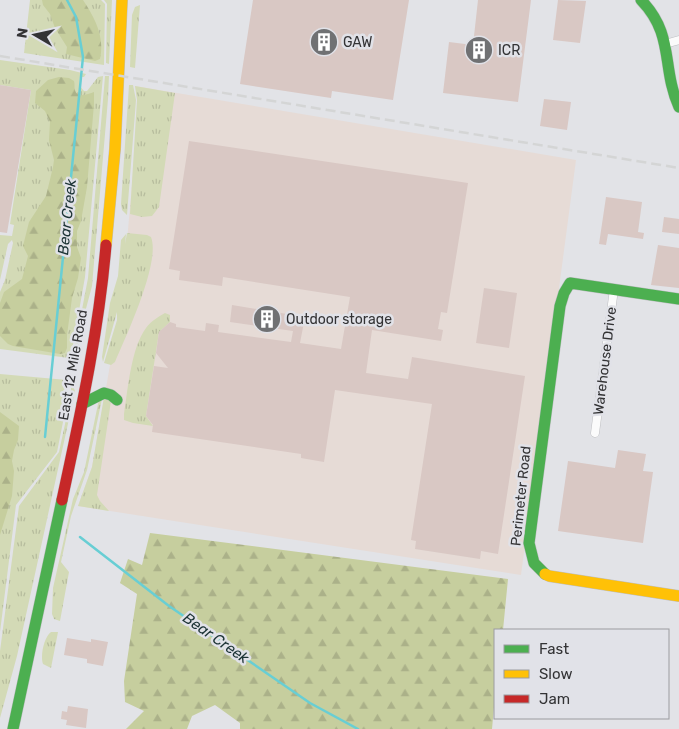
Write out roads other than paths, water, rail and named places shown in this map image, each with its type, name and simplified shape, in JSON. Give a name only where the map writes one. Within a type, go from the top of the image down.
[{"type":"main road","name":"East 12 Mile Road","points":[[13,729],[82,404],[97,322],[109,222],[117,119],[122,0]]},
{"type":"main road","points":[[641,0],[652,11],[661,27],[671,90],[679,107]]},
{"type":"main road","name":"Perimeter Road","points":[[614,289],[570,283],[564,293],[560,306],[529,535],[531,558],[538,569],[549,576],[679,596]]},
{"type":"main road","points":[[614,289],[679,298]]},
{"type":"main road","points":[[82,404],[104,393],[111,395],[117,400]]},
{"type":"street","points":[[665,44],[679,40]]},
{"type":"street","name":"Warehouse Drive","points":[[595,433],[614,289]]},
{"type":"waterway","name":"Bear Creek","points":[[45,437],[83,57],[76,17],[67,0]]},
{"type":"waterway","name":"Bear Creek","points":[[80,537],[169,606],[310,703],[358,729]]},
{"type":"railway","points":[[0,56],[679,168]]},
{"type":"place","name":"GAW","points":[[324,42]]},
{"type":"place","name":"ICR","points":[[479,50]]},
{"type":"place","name":"Outdoor storage","points":[[267,319]]}]
